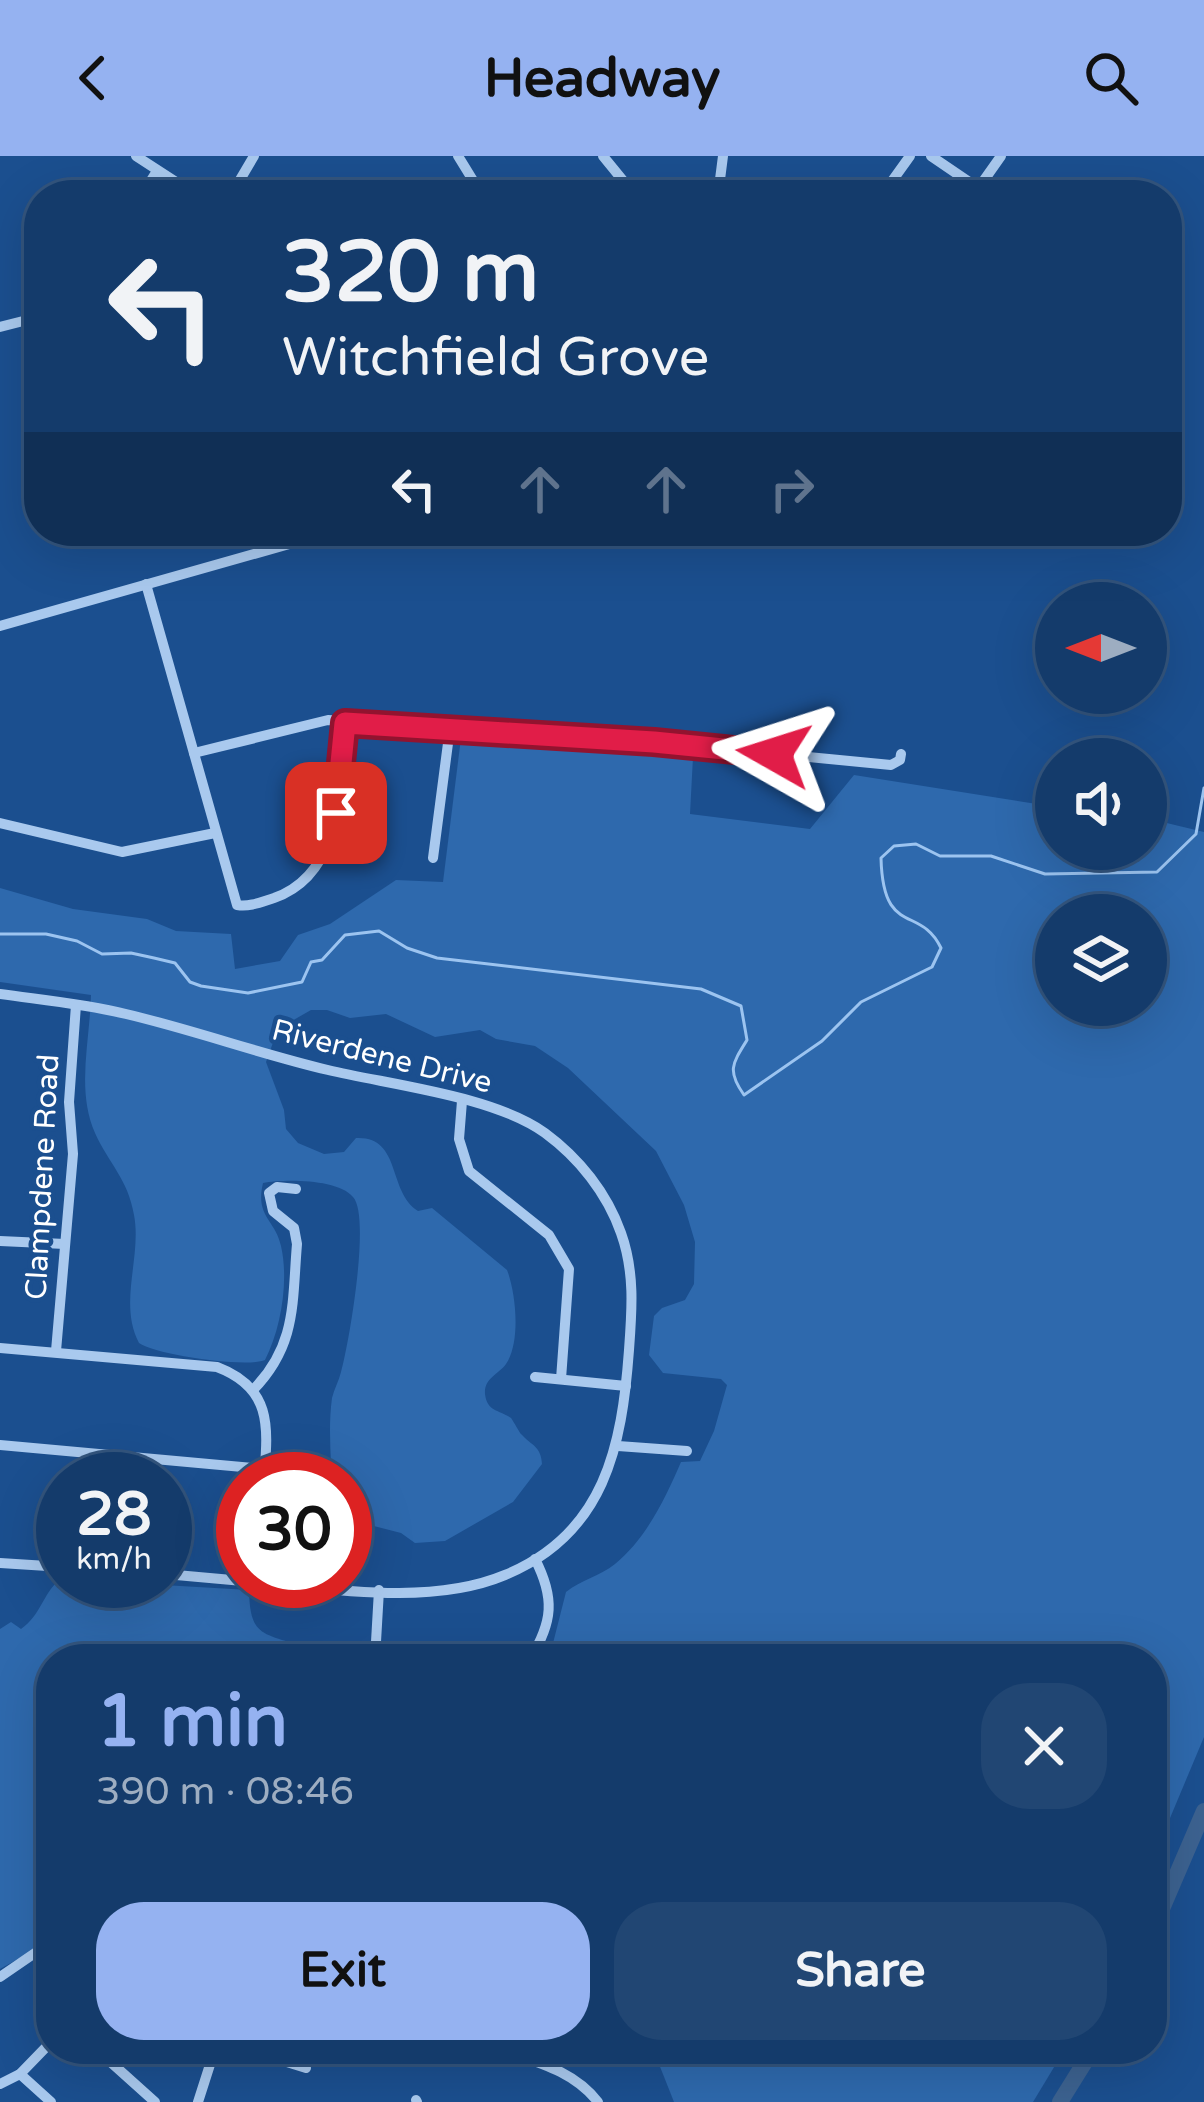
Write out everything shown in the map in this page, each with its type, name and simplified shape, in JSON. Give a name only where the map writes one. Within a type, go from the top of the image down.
[{"type":"street","points":[[136,156],[172,180]]},
{"type":"street","points":[[603,156],[623,180]]},
{"type":"street","points":[[931,156],[964,180]]},
{"type":"street","points":[[151,180],[157,171]]},
{"type":"street","points":[[0,626],[282,546]]},
{"type":"street","points":[[146,584],[240,906],[285,894],[313,871],[328,845],[345,723]]},
{"type":"street","points":[[194,753],[312,722],[654,742],[890,765],[901,754]]},
{"type":"street","points":[[433,858],[450,728]]},
{"type":"street","points":[[0,823],[122,852],[215,832]]},
{"type":"street","name":"Riverdene Drive","points":[[0,994],[120,1012],[518,1117],[575,1159],[610,1209],[630,1266],[632,1317],[618,1446],[593,1501],[569,1532],[509,1574],[455,1590],[372,1589]]},
{"type":"street","name":"Clampdene Road","points":[[56,1351],[73,1154],[69,1102],[76,1005]]},
{"type":"street","points":[[462,1101],[459,1139],[469,1172],[549,1234],[569,1269],[561,1378]]},
{"type":"street","points":[[253,1390],[274,1369],[287,1342],[297,1244],[294,1228],[273,1211],[269,1193],[277,1187],[296,1189]]},
{"type":"street","points":[[0,1240],[65,1244]]},
{"type":"street","points":[[0,1348],[218,1367],[236,1374],[253,1390],[267,1424],[265,1452]]},
{"type":"street","points":[[535,1377],[626,1386]]},
{"type":"street","points":[[0,1445],[216,1469]]},
{"type":"street","points":[[618,1446],[687,1450]]},
{"type":"street","points":[[535,1559],[548,1585],[551,1615],[537,1644]]},
{"type":"street","points":[[0,1563],[36,1565]]},
{"type":"street","points":[[376,1644],[380,1590]]},
{"type":"street","points":[[0,1977],[36,1952]]},
{"type":"street","points":[[0,2084],[20,2074],[36,2057]]},
{"type":"street","points":[[113,2064],[155,2102]]},
{"type":"street","points":[[198,2102],[210,2064]]},
{"type":"street","points":[[293,2064],[306,2068]]},
{"type":"street","points":[[544,2064],[586,2087],[598,2102]]},
{"type":"street","points":[[20,2074],[50,2102]]},
{"type":"shaded area","points":[[461,738],[693,757],[690,814],[810,829],[854,775],[1035,804],[1035,870],[1167,870],[1167,823],[1204,832],[1204,1737],[1167,1825],[1167,1644],[553,1644],[566,1592],[626,1554],[654,1517],[681,1462],[700,1461],[727,1385],[721,1379],[663,1373],[649,1355],[654,1316],[685,1300],[694,1284],[695,1242],[684,1205],[656,1151],[568,1068],[535,1046],[496,1039],[480,1030],[435,1037],[386,1014],[350,1018],[311,1010],[275,1037],[266,1062],[286,1129],[298,1143],[324,1154],[344,1152],[356,1138],[381,1146],[408,1202],[418,1211],[432,1208],[507,1270],[515,1304],[514,1343],[506,1364],[489,1380],[486,1400],[511,1418],[538,1450],[542,1464],[513,1502],[445,1541],[415,1543],[401,1533],[372,1526],[372,1452],[331,1452],[332,1398],[349,1336],[357,1281],[358,1209],[346,1191],[297,1181],[263,1183],[262,1203],[278,1237],[284,1274],[279,1320],[265,1360],[201,1359],[139,1343],[130,1312],[134,1215],[123,1181],[95,1133],[86,1100],[91,995],[0,982],[0,888],[73,909],[147,919],[176,931],[231,934],[235,969],[280,961],[298,935],[330,924],[396,880],[443,882]]},
{"type":"shaded area","points":[[192,1587],[216,1588],[216,1608],[251,1608],[260,1630],[296,1644],[36,1644],[36,1946],[0,1969],[0,1629],[11,1622],[21,1629],[37,1611],[192,1608]]},
{"type":"shaded area","points":[[659,2064],[1056,2064],[1033,2102],[674,2102]]},
{"type":"waterway","points":[[0,934],[46,934],[77,941],[102,954],[154,958],[175,963],[190,982],[248,993],[302,982],[311,962],[322,960],[345,935],[379,931],[437,958],[701,989],[741,1006],[747,1040],[734,1073],[744,1095],[822,1041],[861,1002],[932,967],[941,948],[888,900],[881,858],[894,846],[916,844],[940,856],[991,856],[1045,874],[1157,872],[1196,834],[1204,788]]},
{"type":"waterway","points":[[1167,1897],[1204,1811]]},
{"type":"waterway","points":[[1060,2102],[1084,2064]]},
{"type":"route","points":[[336,813],[345,723],[774,754]]}]
